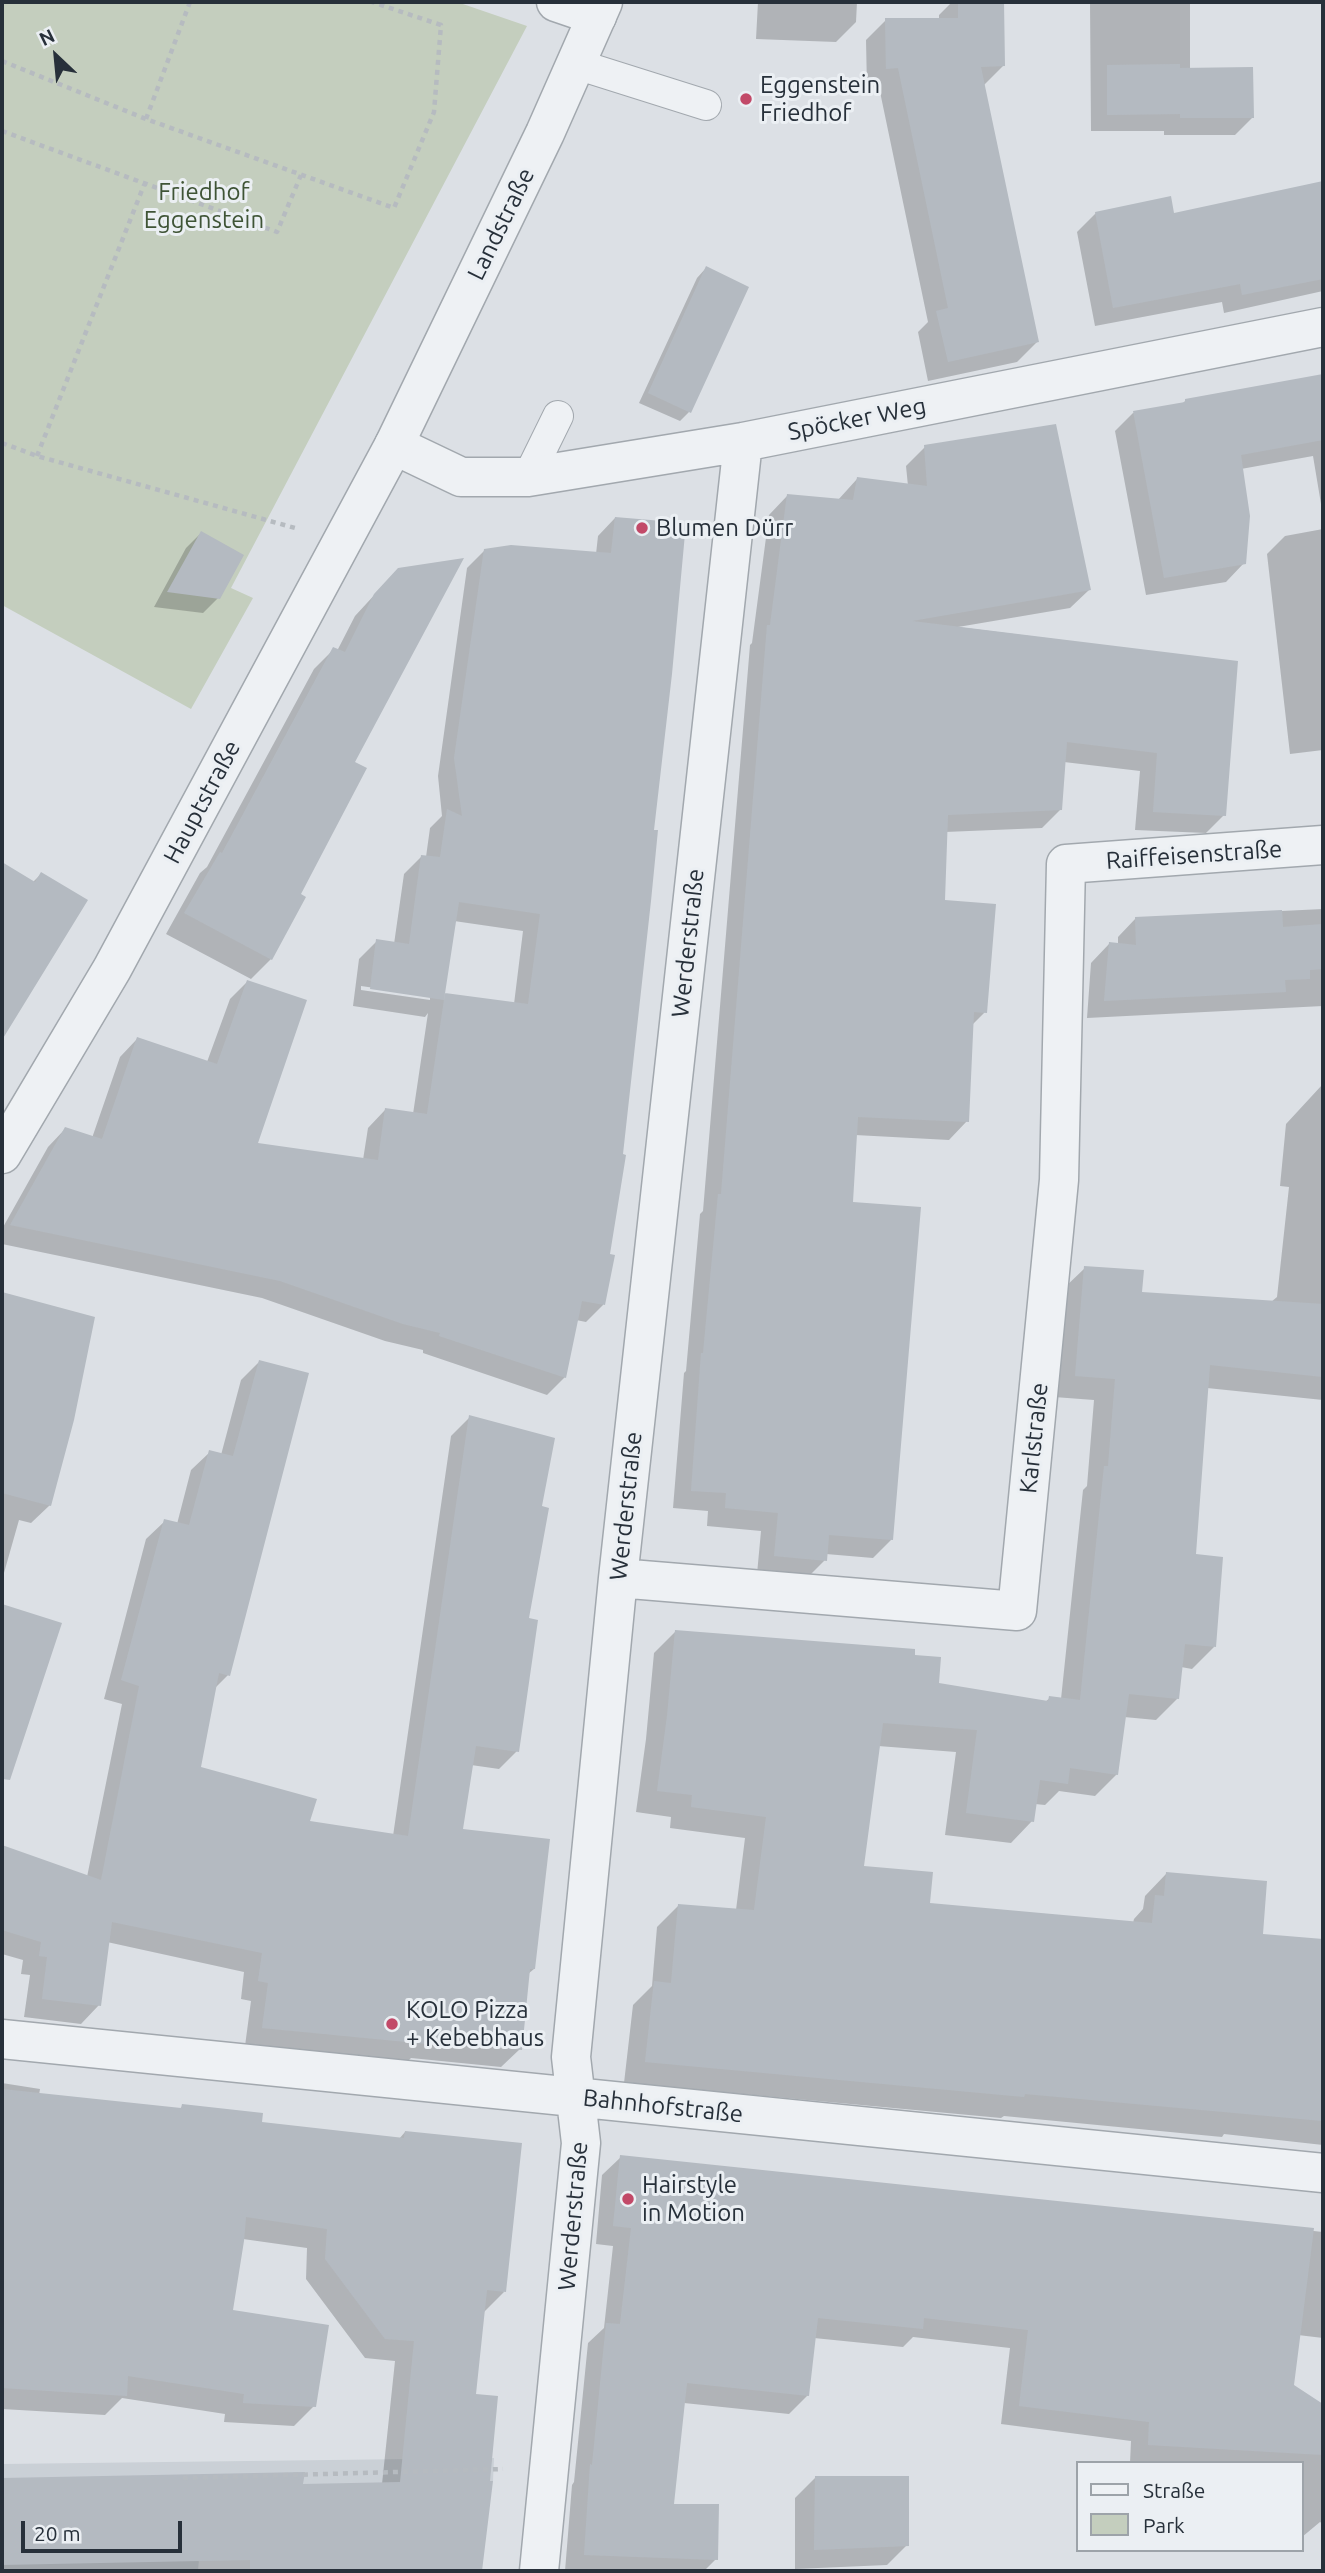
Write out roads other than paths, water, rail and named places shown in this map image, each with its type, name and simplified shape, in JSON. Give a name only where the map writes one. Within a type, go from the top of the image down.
[{"type":"street","points":[[556,2],[600,9]]},
{"type":"street","name":"Landstraße","points":[[394,445],[545,133],[600,9]]},
{"type":"street","name":"Spöcker Weg","points":[[394,445],[461,477],[528,477],[743,442],[1323,327]]},
{"type":"street","name":"Werderstraße","points":[[539,2571],[581,2143],[571,2057],[618,1578],[743,442]]},
{"type":"street","name":"Hauptstraße","points":[[2,1154],[112,969],[394,445]]},
{"type":"street","name":"Raiffeisenstraße","points":[[1066,864],[1323,845]]},
{"type":"street","name":"Karlstraße","points":[[618,1578],[1017,1611],[1059,1180],[1066,864]]},
{"type":"street","name":"Bahnhofstraße","points":[[2,2039],[1323,2174]]},
{"type":"lane","points":[[576,64],[706,105]]},
{"type":"lane","points":[[528,477],[558,416]]},
{"type":"place","name":"Eggenstein Friedhof","points":[[746,99]]},
{"type":"place","name":"Blumen Dürr","points":[[642,528]]},
{"type":"place","name":"KOLO Pizza + Kebebhaus","points":[[392,2024]]},
{"type":"place","name":"Hairstyle in Motion","points":[[628,2199]]},
{"type":"park label","name":"Friedhof Eggenstein","points":[[204,206]]}]
